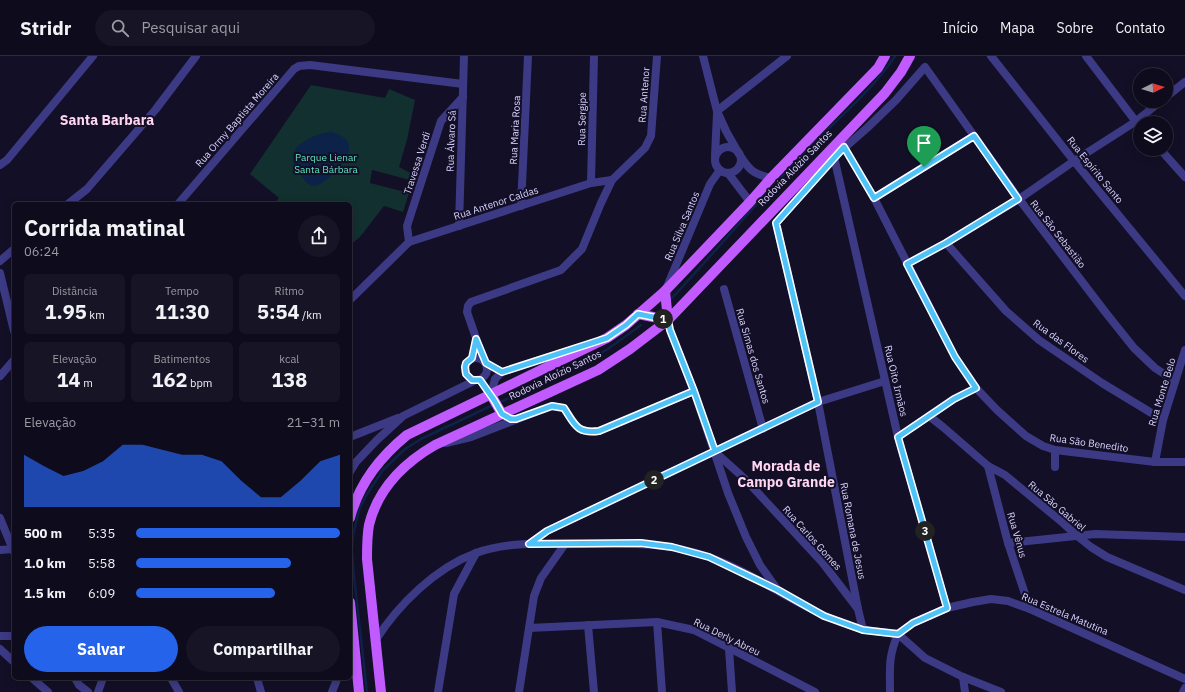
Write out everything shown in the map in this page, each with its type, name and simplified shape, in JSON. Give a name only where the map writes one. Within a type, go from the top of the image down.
[{"type":"main road","name":"Rodovia Aloízio Santos","points":[[352,513],[364,481],[395,444],[407,435],[493,397],[607,338],[626,325],[665,291],[771,178],[878,68],[885,56]]},
{"type":"main road","name":"Rodovia Aloízio Santos","points":[[381,692],[367,559],[370,525],[376,506],[391,480],[418,455],[435,445],[501,412],[598,370],[630,349],[668,320],[885,92],[901,72],[910,56]]},
{"type":"main road","points":[[638,314],[668,320],[665,291]]},
{"type":"main road","points":[[493,397],[501,412]]},
{"type":"main road","points":[[352,622],[359,692]]},
{"type":"street","points":[[0,166],[7,160],[92,56]]},
{"type":"street","points":[[71,202],[87,189],[156,109],[196,56]]},
{"type":"street","name":"Rua Álvaro Sá","points":[[459,226],[464,56]]},
{"type":"street","name":"Rua Maria Rosa","points":[[521,206],[528,56]]},
{"type":"street","name":"Rua Sergipe","points":[[590,183],[594,56]]},
{"type":"street","name":"Rua Antenor","points":[[612,180],[645,148],[651,136],[657,56]]},
{"type":"street","points":[[703,56],[717,111],[726,131],[750,170],[771,178]]},
{"type":"street","points":[[750,202],[724,172],[717,167],[715,159],[717,111],[787,56]]},
{"type":"street","name":"Rua Espírito Santo","points":[[991,56],[1074,161],[1185,296]]},
{"type":"street","points":[[1089,57],[1133,117]]},
{"type":"street","name":"Rua Ormy Baptista Moreira","points":[[180,202],[294,69],[299,66],[310,65],[463,84]]},
{"type":"street","name":"Rua São Sebastião","points":[[844,147],[867,128],[896,100],[925,67],[1018,199],[1134,348],[1155,368],[1175,381]]},
{"type":"street","points":[[1173,91],[1185,82]]},
{"type":"street","name":"Travessa Verdi","points":[[409,242],[407,226],[441,121],[463,97]]},
{"type":"street","points":[[1146,116],[1154,108]]},
{"type":"street","points":[[907,264],[946,243],[1018,199],[1074,161],[1133,127]]},
{"type":"street","points":[[874,198],[974,136]]},
{"type":"street","points":[[834,157],[844,147]]},
{"type":"street","name":"Rua São Benedito","points":[[844,147],[874,198],[955,357],[976,388],[997,410],[1026,436],[1043,446],[1055,450],[1155,462],[1185,462]]},
{"type":"street","points":[[715,159],[718,152],[725,148],[733,148],[740,155],[740,165],[738,168],[732,173],[724,172]]},
{"type":"street","points":[[1166,156],[1185,177]]},
{"type":"street","name":"Rua Romana de Jesus","points":[[834,157],[776,223],[818,402],[858,609]]},
{"type":"street","name":"Rua Oito Irmãos","points":[[834,157],[898,437],[947,608]]},
{"type":"street","name":"Rua Silva Santos","points":[[665,291],[710,184],[724,172]]},
{"type":"street","points":[[352,436],[403,416],[459,388],[483,378],[487,371],[468,312],[468,306],[471,302],[561,270],[582,250],[612,180]]},
{"type":"street","name":"Rua Antenor Caldas","points":[[352,298],[409,242],[590,183],[612,180]]},
{"type":"street","name":"Rua das Flores","points":[[946,243],[1006,311],[1039,340],[1102,383],[1163,420]]},
{"type":"street","points":[[0,261],[12,251]]},
{"type":"street","points":[[0,273],[12,323]]},
{"type":"street","name":"Rua Simas dos Santos","points":[[724,289],[762,429]]},
{"type":"street","points":[[668,320],[670,330],[694,391],[715,451],[728,493],[746,537],[760,565],[778,590]]},
{"type":"street","points":[[493,397],[495,379],[502,372],[607,338]]},
{"type":"street","points":[[459,388],[466,363],[472,358],[476,339]]},
{"type":"street","name":"Rua Monte Belo","points":[[1155,462],[1163,420],[1185,354]]},
{"type":"street","points":[[472,358],[476,357],[502,372]]},
{"type":"street","points":[[0,376],[12,362]]},
{"type":"street","points":[[465,371],[469,378],[478,380],[493,397]]},
{"type":"street","points":[[529,544],[547,531],[818,402],[885,381]]},
{"type":"street","points":[[898,437],[954,399],[976,388]]},
{"type":"street","points":[[435,445],[471,438],[552,406],[564,408],[578,428],[588,433],[599,431],[694,391]]},
{"type":"street","points":[[501,412],[511,419],[516,419]]},
{"type":"street","points":[[352,469],[356,462],[377,440],[403,416]]},
{"type":"street","name":"Rua São Gabriel","points":[[929,416],[988,466],[1005,475],[1091,547],[1106,557],[1185,590]]},
{"type":"street","points":[[1055,450],[1055,467]]},
{"type":"street","name":"Rua Carlos Gomes","points":[[715,451],[745,480],[822,562],[858,609],[863,630]]},
{"type":"street","name":"Rua Vênus","points":[[988,466],[1008,543],[1030,609]]},
{"type":"street","points":[[0,518],[12,548]]},
{"type":"street","points":[[1008,543],[1076,535],[1112,534],[1185,537]]},
{"type":"street","points":[[375,641],[391,618],[410,597],[445,568],[476,553],[504,546],[529,544],[641,543],[672,547],[709,557],[778,590],[824,616],[863,630],[898,634],[925,658],[963,677],[1001,692]]},
{"type":"street","points":[[519,692],[534,596],[541,578],[565,544]]},
{"type":"street","points":[[0,550],[12,551]]},
{"type":"street","points":[[438,692],[454,594],[476,553]]},
{"type":"street","name":"Rua Estrela Matutina","points":[[898,634],[913,623],[947,608],[991,599],[1008,602],[1030,609],[1185,679]]},
{"type":"street","points":[[657,622],[662,692]]},
{"type":"street","name":"Rua Derly Abreu","points":[[529,628],[657,622],[694,630],[811,691]]},
{"type":"street","points":[[588,625],[594,692]]},
{"type":"street","points":[[890,692],[890,659],[893,645],[898,634]]},
{"type":"street","points":[[0,636],[12,636]]},
{"type":"street","points":[[0,649],[12,660]]},
{"type":"street","points":[[730,649],[732,692]]},
{"type":"street","points":[[963,677],[965,692]]},
{"type":"street","points":[[34,680],[48,692]]},
{"type":"street","points":[[75,680],[88,692]]},
{"type":"street","points":[[98,692],[102,680]]},
{"type":"street","points":[[172,680],[179,692]]},
{"type":"street","points":[[258,680],[261,692]]},
{"type":"street","points":[[332,692],[336,680]]},
{"type":"street","points":[[1183,692],[1185,688]]},
{"type":"green space","name":"Parque Lienar Santa Bárbara","points":[[311,85],[385,98],[389,89],[415,100],[407,140],[399,167],[412,174],[410,180],[372,170],[370,183],[409,193],[403,212],[384,206],[360,237],[352,243],[352,202],[276,202],[279,198],[250,174]]},
{"type":"water","points":[[332,132],[347,140],[349,150],[343,162],[333,174],[317,186],[311,185],[307,183],[295,167],[293,155],[300,144],[306,140],[320,134]]},
{"type":"waterway","points":[[671,299],[757,203],[821,136],[866,92],[895,56]]},
{"type":"waterway","points":[[498,403],[570,371],[608,349],[641,325]]},
{"type":"waterway","points":[[367,692],[352,551],[353,535],[360,507],[383,470],[405,449],[421,439],[493,405]]},
{"type":"district","name":"Santa Barbara","points":[[107,120]]},
{"type":"district","name":"Morada de Campo Grande","points":[[786,474]]},
{"type":"route","points":[[924,167],[874,198],[844,147],[776,223],[818,402],[715,451],[694,391],[670,330],[668,320],[638,314],[626,325],[607,338],[502,372],[491,367],[484,361],[476,339],[472,358],[466,363],[466,374],[472,380],[480,380],[502,414],[511,419],[516,419],[552,406],[564,408],[578,428],[588,433],[599,431],[694,391],[704,421],[715,451],[547,531],[529,544],[641,543],[672,547],[709,557],[778,590],[824,616],[863,630],[898,634],[913,623],[947,608],[898,437],[954,399],[976,388],[955,357],[907,264],[946,243],[1018,199],[974,136],[924,167]]}]
